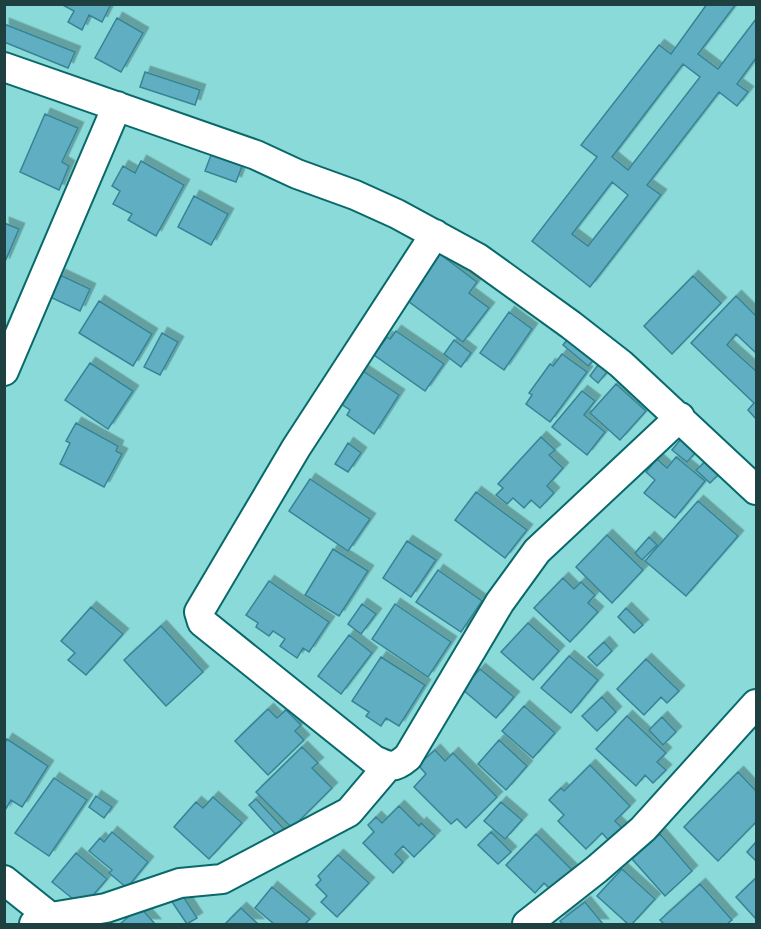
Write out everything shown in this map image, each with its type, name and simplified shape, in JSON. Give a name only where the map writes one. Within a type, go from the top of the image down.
[{"type":"street","points":[[4,67],[256,155],[397,214],[478,258],[621,364],[756,490]]},
{"type":"street","points":[[4,371],[117,106]]},
{"type":"street","points":[[435,234],[296,448],[199,612],[202,622],[374,760],[388,766],[398,765],[408,757],[500,602],[537,551],[680,417]]},
{"type":"street","points":[[527,924],[597,869],[643,829],[756,704]]},
{"type":"street","points":[[4,880],[48,922],[106,908],[180,883],[222,879],[349,812],[388,766]]},
{"type":"building","points":[[61,4],[111,4],[102,22],[89,15],[82,30],[68,22],[74,11]]},
{"type":"building","points":[[707,4],[736,4],[698,54],[718,69],[756,19],[756,58],[737,84],[748,92],[737,106],[719,92],[647,185],[661,195],[590,287],[532,241],[597,157],[581,145],[659,45],[671,54]],"holes":[[[683,64],[700,77],[628,170],[612,157]],[[612,182],[628,195],[588,246],[572,234]]]},
{"type":"building","points":[[117,18],[143,33],[121,72],[95,58]]},
{"type":"building","points":[[4,24],[75,52],[68,68],[4,42]]},
{"type":"building","points":[[145,72],[200,90],[195,105],[140,87]]},
{"type":"building","points":[[45,114],[78,128],[62,162],[69,166],[59,190],[20,172]]},
{"type":"building","points":[[211,155],[242,166],[236,182],[205,171]]},
{"type":"building","points":[[141,161],[184,185],[156,236],[128,220],[132,214],[113,204],[120,191],[112,186],[123,166],[135,173]]},
{"type":"building","points":[[194,196],[228,214],[211,245],[178,227]]},
{"type":"building","points":[[4,223],[19,229],[4,264]]},
{"type":"building","points":[[436,251],[477,282],[469,293],[489,308],[463,342],[408,301],[423,281],[417,277]]},
{"type":"building","points":[[60,275],[90,289],[80,311],[50,297]]},
{"type":"building","points":[[693,276],[721,303],[672,354],[644,326]]},
{"type":"building","points":[[736,296],[756,316],[756,353],[736,334],[727,345],[756,371],[756,419],[748,410],[754,403],[691,343]]},
{"type":"building","points":[[99,301],[152,334],[133,366],[79,333]]},
{"type":"building","points":[[509,312],[532,329],[504,370],[480,353]]},
{"type":"building","points":[[396,331],[444,364],[425,391],[374,355],[387,337],[390,339]]},
{"type":"building","points":[[162,333],[178,342],[160,375],[144,367]]},
{"type":"building","points":[[454,340],[471,353],[461,367],[444,354]]},
{"type":"building","points":[[567,340],[593,361],[588,366],[563,345]]},
{"type":"building","points":[[562,354],[587,372],[550,422],[526,404],[532,395],[529,393],[550,364],[553,366]]},
{"type":"building","points":[[90,363],[133,391],[108,429],[65,400]]},
{"type":"building","points":[[598,365],[607,372],[598,383],[590,376]]},
{"type":"building","points":[[357,367],[399,395],[374,434],[347,415],[350,410],[335,400]]},
{"type":"building","points":[[616,384],[646,411],[620,440],[590,413]]},
{"type":"building","points":[[582,391],[595,401],[584,415],[605,432],[587,455],[552,427]]},
{"type":"building","points":[[76,423],[118,446],[116,451],[122,454],[104,487],[60,464],[70,443],[66,441]]},
{"type":"building","points":[[541,437],[555,450],[549,455],[563,468],[547,486],[554,493],[540,508],[531,500],[524,508],[513,498],[507,504],[496,495],[503,488],[498,484]]},
{"type":"building","points":[[681,439],[696,452],[687,462],[672,450]]},
{"type":"building","points":[[348,443],[361,453],[348,472],[335,464]]},
{"type":"building","points":[[676,457],[705,481],[675,518],[644,493],[655,480],[646,472],[657,459],[667,468]]},
{"type":"building","points":[[705,462],[718,475],[710,483],[696,470]]},
{"type":"building","points":[[310,479],[370,519],[348,551],[289,511]]},
{"type":"building","points":[[476,492],[527,530],[505,558],[455,520]]},
{"type":"building","points":[[698,501],[738,536],[686,596],[645,561]]},
{"type":"building","points":[[607,535],[643,570],[612,603],[576,567]]},
{"type":"building","points":[[649,537],[657,545],[642,560],[635,553]]},
{"type":"building","points":[[407,541],[436,560],[411,597],[383,578]]},
{"type":"building","points":[[333,549],[368,571],[339,616],[305,595]]},
{"type":"building","points":[[438,570],[482,601],[461,632],[416,602]]},
{"type":"building","points":[[563,578],[574,589],[581,582],[595,595],[588,603],[598,612],[570,642],[534,608]]},
{"type":"building","points":[[269,581],[329,622],[309,652],[303,648],[297,658],[280,646],[285,639],[273,631],[269,636],[256,627],[258,623],[246,615]]},
{"type":"building","points":[[362,604],[376,614],[361,634],[348,624]]},
{"type":"building","points":[[395,604],[451,642],[428,677],[372,639]]},
{"type":"building","points":[[91,607],[123,634],[86,675],[68,660],[75,653],[61,641]]},
{"type":"building","points":[[626,608],[643,625],[634,633],[618,617]]},
{"type":"building","points":[[528,623],[559,651],[533,680],[501,652]]},
{"type":"building","points":[[161,626],[203,672],[166,706],[124,660]]},
{"type":"building","points":[[349,635],[372,653],[341,694],[318,676]]},
{"type":"building","points":[[604,642],[612,651],[597,666],[588,657]]},
{"type":"building","points":[[569,656],[598,680],[571,713],[541,688]]},
{"type":"building","points":[[381,657],[425,685],[399,726],[386,718],[381,726],[366,716],[369,712],[352,701]]},
{"type":"building","points":[[646,659],[679,691],[667,703],[661,697],[644,715],[617,689]]},
{"type":"building","points":[[480,669],[514,697],[496,718],[462,689]]},
{"type":"building","points":[[602,697],[616,712],[597,731],[582,716]]},
{"type":"building","points":[[524,706],[555,733],[533,758],[502,731]]},
{"type":"building","points":[[268,709],[277,718],[286,710],[301,725],[295,731],[304,740],[268,775],[235,741]]},
{"type":"building","points":[[627,716],[666,753],[657,762],[666,770],[653,783],[645,775],[636,786],[596,749]]},
{"type":"building","points":[[662,717],[676,732],[663,745],[649,730]]},
{"type":"building","points":[[7,739],[48,766],[22,807],[11,800],[5,810],[4,744]]},
{"type":"building","points":[[499,740],[527,766],[506,790],[478,764]]},
{"type":"building","points":[[302,747],[318,763],[312,768],[332,788],[292,828],[256,792]]},
{"type":"building","points":[[435,750],[445,761],[453,753],[497,797],[466,828],[457,819],[451,824],[414,787],[426,774],[418,765]]},
{"type":"building","points":[[590,765],[630,806],[615,821],[624,830],[611,843],[602,833],[586,849],[558,821],[564,815],[549,800],[561,788],[564,791]]},
{"type":"building","points":[[738,772],[756,791],[756,822],[718,861],[684,827]]},
{"type":"building","points":[[54,778],[87,800],[49,856],[15,833]]},
{"type":"building","points":[[96,796],[112,807],[104,818],[89,807]]},
{"type":"building","points":[[213,797],[242,823],[209,859],[174,827],[196,802],[203,808]]},
{"type":"building","points":[[256,799],[285,830],[278,837],[249,805]]},
{"type":"building","points":[[501,802],[522,820],[505,839],[484,821]]},
{"type":"building","points":[[399,806],[419,826],[421,823],[435,836],[414,857],[403,846],[395,854],[403,862],[393,873],[363,843],[374,832],[368,825],[376,817],[382,823]]},
{"type":"building","points":[[112,832],[148,862],[127,888],[109,873],[112,870],[89,851],[100,838],[104,842]]},
{"type":"building","points":[[491,832],[511,852],[498,864],[478,845]]},
{"type":"building","points":[[536,834],[572,870],[552,891],[544,883],[535,893],[506,865]]},
{"type":"building","points":[[660,834],[692,871],[665,896],[632,859]]},
{"type":"building","points":[[756,842],[756,861],[747,852]]},
{"type":"building","points":[[76,853],[107,879],[83,907],[52,882]]},
{"type":"building","points":[[338,855],[369,883],[337,917],[321,902],[327,896],[316,885],[321,880],[318,876]]},
{"type":"building","points":[[622,869],[655,899],[632,924],[628,924],[597,896]]},
{"type":"building","points":[[756,878],[756,919],[736,897]]},
{"type":"building","points":[[700,884],[732,920],[727,924],[664,924],[660,920]]},
{"type":"building","points":[[272,887],[310,919],[305,924],[274,924],[255,908]]},
{"type":"building","points":[[179,890],[197,918],[187,924],[168,896]]},
{"type":"building","points":[[585,902],[603,924],[563,924],[560,921]]},
{"type":"building","points":[[140,907],[155,924],[120,924]]},
{"type":"building","points":[[241,908],[258,924],[225,924]]}]
